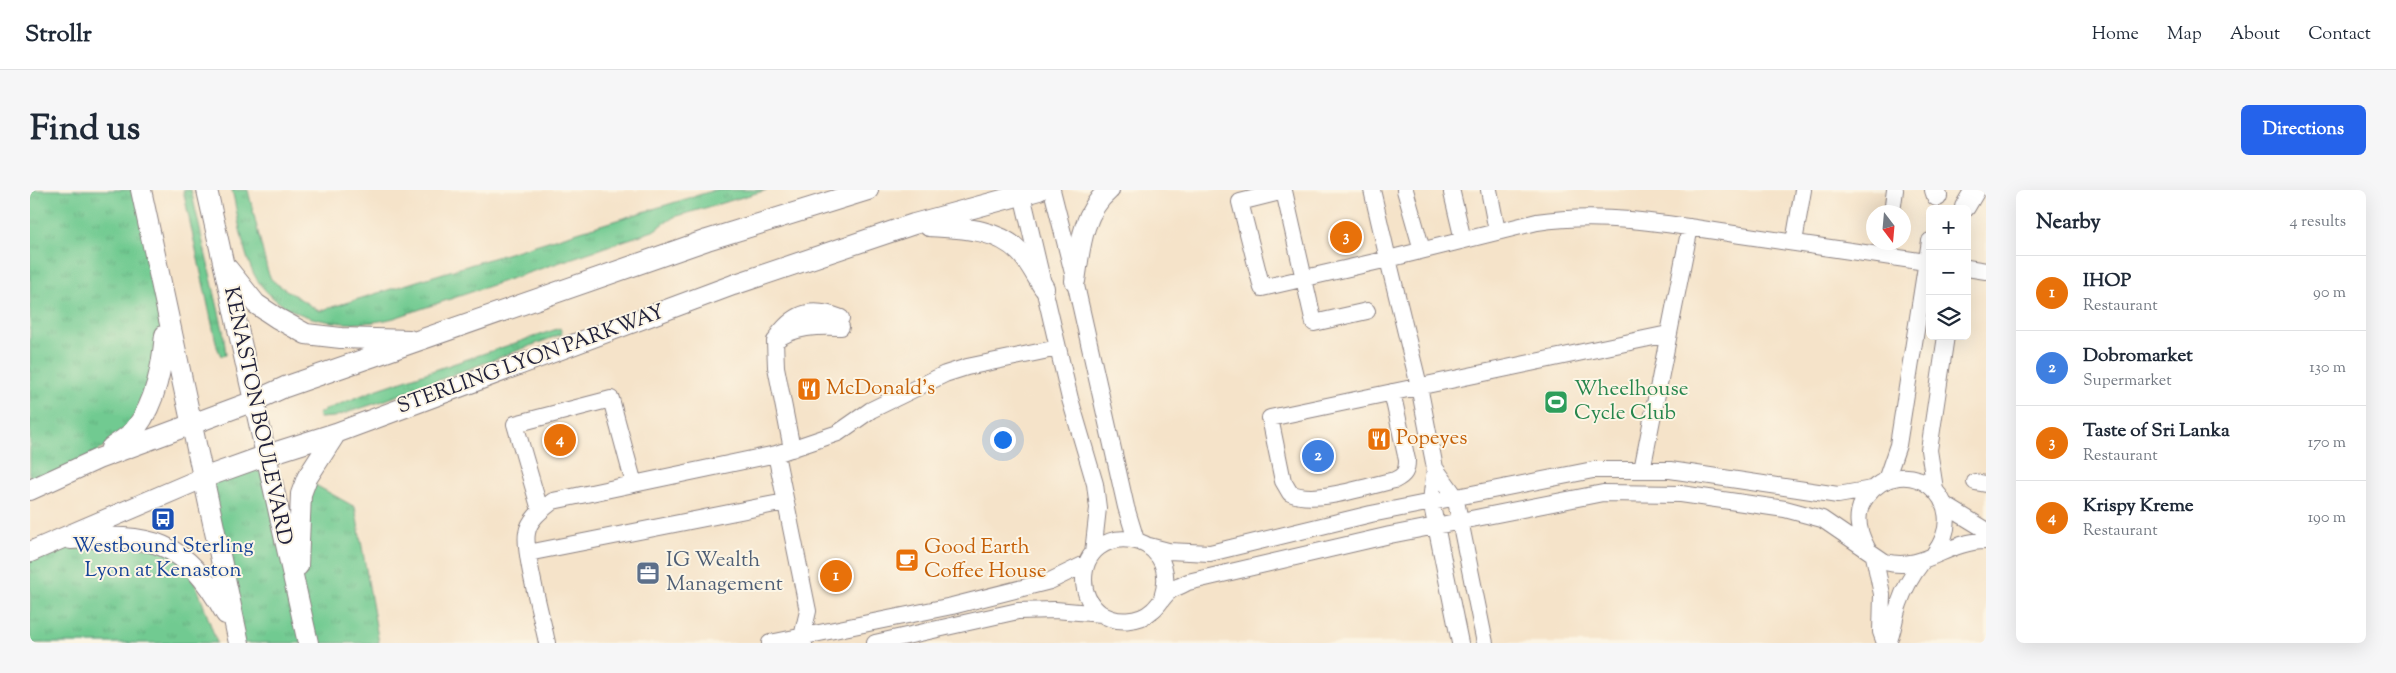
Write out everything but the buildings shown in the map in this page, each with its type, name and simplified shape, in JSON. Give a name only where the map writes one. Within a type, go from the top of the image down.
[{"type":"main road","points":[[140,190],[238,638]]},
{"type":"main road","name":"KENASTON BOULEVARD","points":[[207,190],[308,643]]},
{"type":"main road","points":[[30,490],[98,460],[254,401],[284,387],[424,340],[707,240],[868,190]]},
{"type":"main road","points":[[1075,281],[1082,235],[1092,210],[1109,190]]},
{"type":"main road","name":"STERLING LYON PARKWAY","points":[[30,552],[203,478],[336,433],[732,286],[914,224],[1027,192]]},
{"type":"main road","points":[[914,224],[974,229],[997,237],[1020,252],[1044,288]]},
{"type":"main road","points":[[224,263],[256,304],[306,334],[341,338],[424,340]]},
{"type":"main road","points":[[98,460],[136,429],[154,393],[162,360],[166,315]]},
{"type":"main road","points":[[297,595],[301,494],[307,478],[336,433]]},
{"type":"main road","points":[[56,540],[118,536],[143,539],[172,550],[190,564],[212,590],[238,638]]},
{"type":"street","points":[[875,643],[1018,611],[1055,610],[1102,614],[1114,620],[1128,621],[1142,617],[1153,610],[1162,598],[1166,587],[1163,563],[1156,553],[1142,543],[1126,507],[1075,281],[1052,190]]},
{"type":"street","points":[[1372,190],[1419,386],[1435,468],[1431,502],[1460,643]]},
{"type":"street","points":[[1405,190],[1422,250]]},
{"type":"street","points":[[1489,190],[1497,231]]},
{"type":"street","points":[[1794,242],[1803,190]]},
{"type":"street","points":[[1893,205],[1895,190]]},
{"type":"street","points":[[1368,311],[1314,323],[1304,278],[1284,191],[1240,202],[1262,288],[1304,278],[1388,259],[1497,231],[1562,218],[1598,218],[1690,227],[1794,242],[1866,247]]},
{"type":"street","points":[[1027,192],[1044,288],[1058,348],[1096,484],[1098,508],[1090,558],[1084,580],[1087,596],[1102,614]]},
{"type":"street","points":[[1452,194],[1463,240]]},
{"type":"street","points":[[1642,470],[1690,227]]},
{"type":"street","points":[[1886,480],[1898,445],[1926,262],[1889,250]]},
{"type":"street","points":[[1971,269],[1986,271]]},
{"type":"street","points":[[792,449],[776,367],[775,341],[784,333],[841,322]]},
{"type":"street","points":[[1392,392],[1407,460],[1407,469],[1403,476],[1377,484],[1306,497],[1290,493],[1284,481],[1270,418],[1419,386],[1668,334]]},
{"type":"street","points":[[1934,489],[1929,450],[1945,340]]},
{"type":"street","points":[[547,643],[528,553],[527,533],[540,510],[553,501],[776,454],[838,433],[871,410],[945,374],[967,367],[1058,348]]},
{"type":"street","points":[[540,510],[515,424],[611,399],[634,484]]},
{"type":"street","points":[[776,454],[808,611],[803,640]]},
{"type":"street","points":[[1435,468],[1455,496],[1485,643]]},
{"type":"street","points":[[770,643],[828,637],[1050,581],[1090,558],[1112,540],[1142,543],[1168,551],[1210,553],[1455,496],[1593,470],[1670,470],[1838,495],[1872,489]]},
{"type":"street","points":[[1898,477],[1912,477],[1934,489],[1945,505],[1948,518],[1947,531],[1942,543],[1909,579],[1899,604],[1893,632],[1886,643],[1881,632],[1882,594],[1870,552],[1861,537],[1858,524],[1864,500],[1872,489],[1886,480],[1898,477]]},
{"type":"street","points":[[1162,598],[1188,582],[1436,526],[1603,492],[1681,494],[1785,509],[1822,519],[1885,562],[1897,566],[1910,566],[1971,541],[1986,541]]},
{"type":"street","points":[[528,553],[785,502]]},
{"type":"street","points":[[1945,505],[1986,530]]},
{"type":"street","points":[[808,611],[828,637]]},
{"type":"green space","points":[[30,190],[135,190],[166,315],[136,429],[30,490]]},
{"type":"green space","points":[[183,190],[191,190],[223,330],[226,355],[221,356],[217,347]]},
{"type":"green space","points":[[232,190],[248,190],[271,279],[319,311],[715,190],[767,190],[674,217],[653,231],[394,318],[375,322],[354,323],[333,322],[293,311],[276,300],[262,286],[248,259]]},
{"type":"green space","points":[[560,328],[562,334],[383,401],[334,417],[320,418],[318,414],[375,390]]},
{"type":"green space","points":[[267,455],[296,593],[301,477],[355,507],[379,643],[239,643],[203,478]]},
{"type":"green space","points":[[56,540],[172,550],[197,587],[217,643],[30,643],[30,552]]},
{"type":"place","name":"Taste of Sri Lanka","points":[[1346,237]]},
{"type":"place","name":"McDonald's","points":[[809,389]]},
{"type":"place","name":"Wheelhouse Cycle Club","points":[[1556,402]]},
{"type":"place","name":"Popeyes","points":[[1379,439]]},
{"type":"place","name":"Krispy Kreme","points":[[560,440]]},
{"type":"place","name":"Dobromarket","points":[[1318,456]]},
{"type":"place","name":"Westbound Sterling Lyon at Kenaston","points":[[163,519]]},
{"type":"place","name":"Good Earth Coffee House","points":[[907,560]]},
{"type":"place","name":"IG Wealth Management","points":[[648,573]]},
{"type":"place","name":"IHOP","points":[[836,576]]}]
